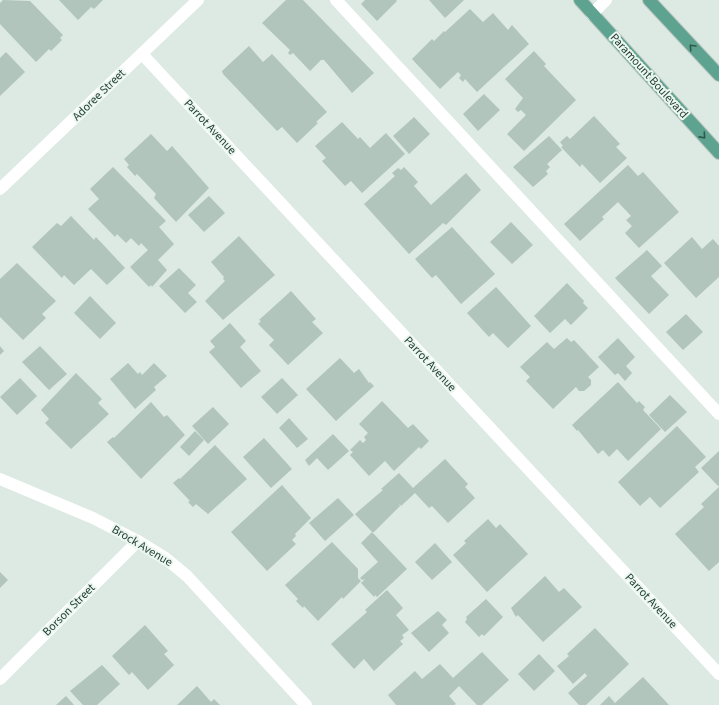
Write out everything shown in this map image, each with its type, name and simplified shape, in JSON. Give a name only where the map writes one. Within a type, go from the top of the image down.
[{"type":"main road","name":"Paramount Boulevard","points":[[580,0],[719,153]]},
{"type":"main road","points":[[649,0],[719,75]]},
{"type":"street","name":"Adoree Street","points":[[0,189],[198,0]]},
{"type":"street","points":[[336,0],[719,414]]},
{"type":"street","points":[[592,14],[606,0]]},
{"type":"street","name":"Parrot Avenue","points":[[142,54],[719,674]]},
{"type":"street","name":"Brock Avenue","points":[[0,479],[93,518],[164,557],[186,576],[306,705]]},
{"type":"street","name":"Borson Street","points":[[0,679],[138,542]]},
{"type":"building","points":[[3,0],[30,1],[63,35],[60,38],[62,40],[51,51],[49,49],[36,62],[0,24],[0,3]]},
{"type":"building","points":[[59,0],[103,0],[94,9],[91,7],[78,20]]},
{"type":"building","points":[[286,0],[303,0],[374,73],[352,93],[324,60],[321,60],[310,71],[293,53],[290,55],[288,53],[290,50],[262,23]]},
{"type":"building","points":[[365,0],[397,1],[377,21],[361,4]]},
{"type":"building","points":[[429,0],[464,0],[445,18]]},
{"type":"building","points":[[470,9],[483,22],[493,13],[508,30],[512,25],[529,44],[477,92],[465,79],[463,82],[459,78],[461,75],[458,72],[440,89],[412,59],[432,39],[434,41]]},
{"type":"building","points":[[249,46],[263,62],[272,54],[327,112],[297,143],[282,127],[277,131],[223,74],[222,71]]},
{"type":"building","points":[[534,51],[546,64],[544,66],[576,100],[524,151],[507,134],[526,115],[521,110],[518,112],[515,109],[523,98],[505,79]]},
{"type":"building","points":[[6,52],[25,72],[0,96],[0,58]]},
{"type":"building","points":[[484,94],[500,110],[478,131],[463,114]]},
{"type":"building","points":[[594,116],[620,144],[616,147],[627,158],[600,183],[582,164],[580,167],[561,147],[563,146],[560,142],[567,136],[570,139]]},
{"type":"building","points":[[414,117],[430,134],[409,154],[393,136]]},
{"type":"building","points":[[342,122],[358,139],[360,137],[370,148],[386,133],[405,154],[362,193],[351,181],[345,186],[322,161],[326,158],[315,146]]},
{"type":"building","points":[[151,134],[167,151],[172,146],[209,188],[176,222],[154,198],[156,194],[137,174],[135,176],[127,167],[129,165],[124,159]]},
{"type":"building","points":[[549,136],[562,150],[547,164],[550,167],[546,171],[548,174],[533,187],[513,167]]},
{"type":"building","points":[[628,165],[638,176],[643,172],[679,212],[639,248],[625,233],[632,226],[626,220],[631,216],[618,202],[602,217],[604,219],[580,241],[564,224]]},
{"type":"building","points":[[113,167],[166,221],[159,227],[174,244],[158,260],[167,270],[152,287],[151,285],[149,287],[130,267],[148,250],[141,243],[139,246],[131,238],[126,243],[117,234],[115,237],[88,209],[99,199],[90,189]]},
{"type":"building","points":[[404,167],[418,182],[414,186],[431,205],[466,173],[481,190],[446,225],[443,223],[409,254],[364,204],[395,176],[392,173],[398,168],[401,170]]},
{"type":"building","points":[[209,196],[225,213],[204,232],[188,215]]},
{"type":"building","points":[[71,216],[94,240],[96,237],[125,268],[107,285],[91,269],[74,285],[64,275],[62,278],[32,247],[57,223],[61,226]]},
{"type":"building","points":[[511,222],[533,245],[512,264],[490,242]]},
{"type":"building","points":[[452,227],[495,274],[461,304],[436,275],[432,278],[415,259]]},
{"type":"building","points":[[239,236],[275,275],[223,320],[205,301],[225,281],[223,279],[224,277],[211,262]]},
{"type":"building","points":[[692,237],[702,249],[713,239],[719,246],[719,277],[696,298],[664,263]]},
{"type":"building","points":[[647,250],[662,266],[651,276],[669,295],[649,314],[615,278]]},
{"type":"building","points":[[17,263],[56,301],[42,314],[46,318],[23,340],[0,317],[0,279]]},
{"type":"building","points":[[179,268],[196,285],[188,293],[197,302],[185,313],[159,286]]},
{"type":"building","points":[[567,283],[584,301],[583,303],[588,308],[571,325],[565,319],[550,333],[534,316]]},
{"type":"building","points":[[496,287],[531,326],[508,348],[493,333],[489,337],[467,313]]},
{"type":"building","points":[[291,291],[316,319],[312,322],[323,333],[288,365],[269,345],[274,340],[258,324],[261,321],[259,320]]},
{"type":"building","points":[[90,296],[116,323],[100,339],[74,313]]},
{"type":"building","points":[[686,314],[703,332],[683,350],[666,332]]},
{"type":"building","points":[[230,323],[246,341],[240,347],[261,371],[241,388],[209,352],[215,347],[210,341]]},
{"type":"building","points":[[567,338],[571,342],[574,340],[599,367],[588,377],[591,380],[591,385],[584,391],[579,391],[576,387],[553,409],[526,381],[530,377],[520,367],[547,342],[554,349]]},
{"type":"building","points":[[618,338],[635,357],[626,366],[632,373],[625,381],[618,373],[615,375],[598,357]]},
{"type":"building","points":[[0,346],[4,351],[0,355]]},
{"type":"building","points":[[40,346],[67,374],[49,390],[22,362]]},
{"type":"building","points":[[340,358],[354,373],[359,369],[369,383],[370,382],[374,386],[336,421],[306,389]]},
{"type":"building","points":[[128,363],[138,374],[140,372],[142,375],[154,363],[167,376],[154,387],[156,390],[135,409],[110,379]]},
{"type":"building","points":[[76,373],[102,399],[98,403],[109,414],[71,449],[45,423],[49,419],[41,410]]},
{"type":"building","points":[[20,378],[37,396],[17,415],[0,397]]},
{"type":"building","points":[[282,378],[298,395],[277,414],[261,397]]},
{"type":"building","points":[[618,382],[637,403],[639,401],[645,407],[643,410],[661,429],[628,461],[617,449],[609,457],[603,450],[598,454],[572,425]]},
{"type":"building","points":[[670,395],[687,412],[665,432],[649,415]]},
{"type":"building","points":[[382,401],[408,428],[413,424],[429,441],[421,449],[419,447],[394,471],[385,461],[369,476],[350,455],[353,452],[350,450],[360,440],[363,443],[366,440],[364,437],[368,433],[359,424]]},
{"type":"building","points":[[151,402],[164,417],[167,415],[185,435],[141,479],[107,442],[113,437],[114,438]]},
{"type":"building","points":[[213,407],[229,424],[208,444],[192,426]]},
{"type":"building","points":[[289,418],[308,439],[297,448],[279,428]]},
{"type":"building","points":[[677,426],[706,457],[695,467],[699,472],[660,508],[650,497],[640,506],[618,482]]},
{"type":"building","points":[[195,431],[204,440],[189,456],[180,447]]},
{"type":"building","points":[[333,434],[349,451],[328,470],[317,458],[309,466],[305,460]]},
{"type":"building","points":[[264,438],[292,469],[271,488],[243,457]]},
{"type":"building","points":[[215,445],[247,479],[208,514],[196,504],[193,507],[188,502],[190,501],[173,483],[179,478],[180,479]]},
{"type":"building","points":[[719,451],[719,485],[718,486],[701,468]]},
{"type":"building","points":[[445,459],[468,484],[465,487],[475,498],[448,523],[432,506],[429,508],[415,493],[401,506],[399,503],[400,506],[374,532],[372,532],[355,514],[383,490],[381,489],[399,473],[413,488]]},
{"type":"building","points":[[282,485],[311,518],[295,534],[296,536],[292,540],[296,544],[267,571],[231,532]]},
{"type":"building","points":[[719,487],[719,562],[709,571],[675,534],[704,507],[701,504]]},
{"type":"building","points":[[338,498],[354,515],[325,541],[309,523]]},
{"type":"building","points":[[488,519],[496,528],[500,524],[528,554],[487,592],[453,555],[466,543],[464,541]]},
{"type":"building","points":[[372,532],[407,569],[377,597],[375,595],[374,597],[361,583],[365,579],[362,580],[360,578],[378,562],[361,543]]},
{"type":"building","points":[[332,542],[358,569],[358,578],[361,581],[343,599],[342,597],[318,621],[304,606],[303,608],[296,601],[298,599],[285,585]]},
{"type":"building","points":[[435,543],[452,562],[432,580],[415,562]]},
{"type":"building","points":[[0,572],[8,580],[0,588]]},
{"type":"building","points":[[545,576],[559,592],[564,588],[582,607],[543,642],[518,615],[516,617],[511,608]]},
{"type":"building","points":[[387,590],[403,608],[396,615],[409,630],[402,635],[404,638],[400,641],[403,644],[374,671],[364,659],[354,669],[331,644],[367,612],[365,610]]},
{"type":"building","points":[[486,599],[503,617],[484,636],[482,634],[479,637],[465,622],[467,619],[466,617]]},
{"type":"building","points":[[438,611],[447,620],[442,625],[449,633],[429,652],[411,633]]},
{"type":"building","points":[[145,625],[168,651],[164,654],[174,665],[148,690],[132,672],[129,675],[112,656]]},
{"type":"building","points":[[595,628],[629,664],[586,705],[579,705],[568,693],[587,676],[585,673],[573,684],[557,666],[569,656],[567,654]]},
{"type":"building","points":[[482,652],[509,680],[482,705],[477,705],[459,686],[449,696],[456,704],[454,705],[396,705],[388,695],[415,671],[422,679],[440,664],[453,678]]},
{"type":"building","points":[[539,654],[555,671],[534,691],[518,674]]},
{"type":"building","points":[[102,665],[120,684],[97,705],[83,705],[70,691]]},
{"type":"building","points":[[643,677],[669,705],[600,705],[609,696],[615,703]]},
{"type":"building","points":[[197,686],[211,702],[214,699],[220,705],[177,705]]},
{"type":"building","points":[[66,696],[74,705],[56,705]]}]
